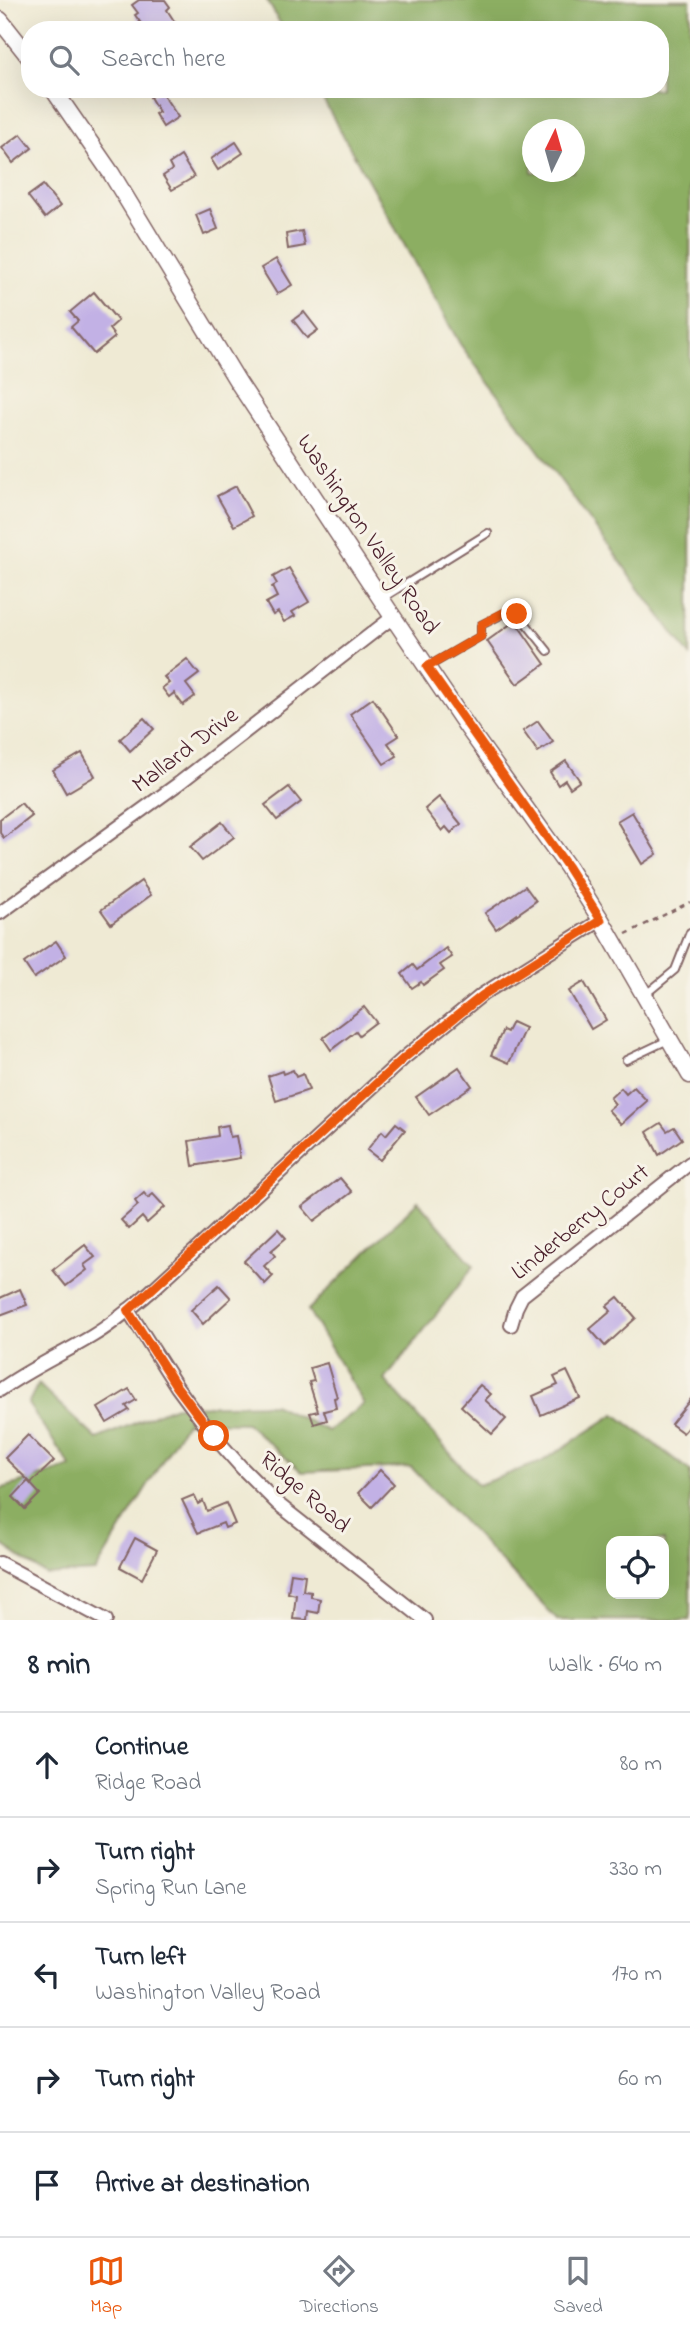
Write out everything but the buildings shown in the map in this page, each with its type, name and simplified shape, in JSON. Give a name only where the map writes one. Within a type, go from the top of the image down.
[{"type":"street","points":[[0,20],[21,47]]},
{"type":"street","name":"Washington Valley Road","points":[[59,98],[111,173],[238,382],[393,617],[567,866],[690,1075]]},
{"type":"street","name":"Mallard Drive","points":[[0,913],[178,784],[393,617]]},
{"type":"street","points":[[0,1390],[96,1334],[128,1311],[404,1058],[483,995],[601,920]]},
{"type":"street","name":"Linderberry Court","points":[[511,1325],[522,1296],[690,1163]]},
{"type":"street","name":"Ridge Road","points":[[128,1311],[177,1387],[211,1433],[242,1468],[278,1504],[425,1620]]},
{"type":"street","points":[[0,1563],[106,1620]]},
{"type":"lane","points":[[382,599],[488,533]]},
{"type":"lane","points":[[427,667],[481,636],[481,625],[509,611],[520,616],[548,651]]},
{"type":"lane","points":[[645,996],[674,970],[690,933]]},
{"type":"lane","points":[[626,1060],[670,1039]]},
{"type":"path","points":[[613,941],[690,902]]},
{"type":"green space","points":[[267,0],[690,0],[690,656],[460,344],[322,98],[669,98],[669,21],[279,21]]},
{"type":"green space","points":[[418,1201],[474,1266],[385,1380],[478,1485],[541,1462],[615,1414],[690,1471],[690,1620],[557,1620],[411,1467],[302,1472],[246,1423],[186,1422],[95,1572],[46,1575],[0,1543],[0,1489],[71,1467],[28,1404],[38,1384],[97,1439],[175,1406],[273,1404],[328,1431],[364,1404],[308,1310]]},
{"type":"route","points":[[214,1436],[177,1387],[128,1311],[404,1058],[483,995],[601,920],[567,866],[427,667],[481,636],[481,625],[505,612],[517,614]]}]
